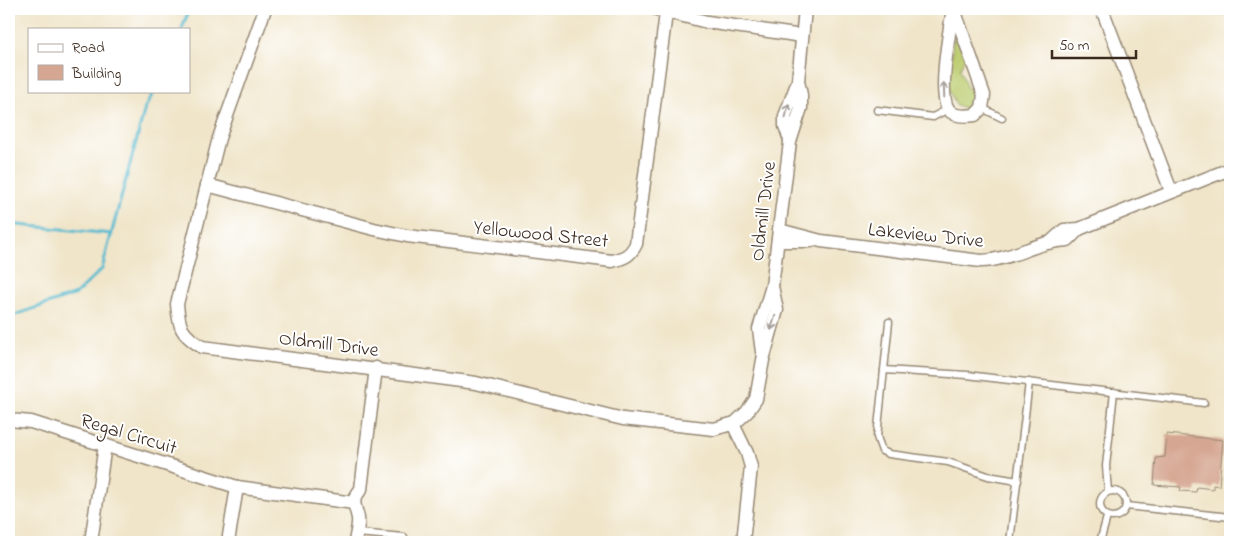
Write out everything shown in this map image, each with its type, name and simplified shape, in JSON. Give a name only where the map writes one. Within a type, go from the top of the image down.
[{"type":"street","name":"Oldmill Drive","points":[[265,9],[219,138],[177,304],[178,323],[186,337],[202,346],[476,383],[623,419],[706,429],[733,424],[748,412],[756,399],[763,360],[777,310],[772,286],[790,142],[801,108],[798,81],[806,9]]},
{"type":"street","points":[[953,9],[984,96],[982,108],[977,114],[969,116],[954,114],[944,102],[944,78],[953,9]]},
{"type":"street","points":[[1102,9],[1171,191]]},
{"type":"street","name":"Yellowood Street","points":[[207,185],[374,230],[407,236],[612,261],[624,258],[631,254],[636,244],[661,11]]},
{"type":"street","points":[[661,11],[707,22],[762,30],[802,33]]},
{"type":"street","name":"Lakeview Drive","points":[[779,236],[981,260],[1006,258],[1053,240],[1064,230],[1079,230],[1171,191],[1230,169]]},
{"type":"street","points":[[356,537],[358,518],[353,509],[354,498],[361,489],[376,368]]},
{"type":"street","name":"Regal Circuit","points":[[9,420],[31,422],[106,444],[237,487],[354,503]]},
{"type":"street","points":[[733,424],[747,452],[751,467],[743,542]]},
{"type":"street","points":[[91,542],[106,444]]},
{"type":"street","points":[[228,542],[237,487]]},
{"type":"lane","points":[[982,108],[1002,118]]},
{"type":"lane","points":[[877,110],[933,117],[948,109]]},
{"type":"lane","points":[[889,322],[876,437],[882,451],[889,454],[948,462],[988,476],[1018,481]]},
{"type":"lane","points":[[884,370],[967,375],[1204,403]]},
{"type":"lane","points":[[1010,542],[1029,382]]},
{"type":"lane","points":[[1108,491],[1106,466],[1114,392]]},
{"type":"lane","points":[[1108,491],[1122,494],[1126,506],[1121,515],[1108,517],[1101,511],[1099,503],[1103,495],[1108,491]]},
{"type":"lane","points":[[1126,506],[1230,517]]},
{"type":"lane","points":[[1100,542],[1108,517]]},
{"type":"lane","points":[[356,537],[404,537]]},
{"type":"green space","points":[[957,38],[965,57],[960,69],[967,88],[971,88],[975,83],[979,92],[977,103],[967,109],[956,105],[949,89],[953,39]]},
{"type":"building","points":[[1167,434],[1223,440],[1219,486],[1213,485],[1213,489],[1197,487],[1196,492],[1180,491],[1181,487],[1154,485],[1156,458],[1165,457]]},
{"type":"waterway","points":[[182,28],[189,9]]},
{"type":"waterway","points":[[9,317],[76,294],[102,269],[145,108],[153,92]]},
{"type":"waterway","points":[[9,224],[112,234]]}]
